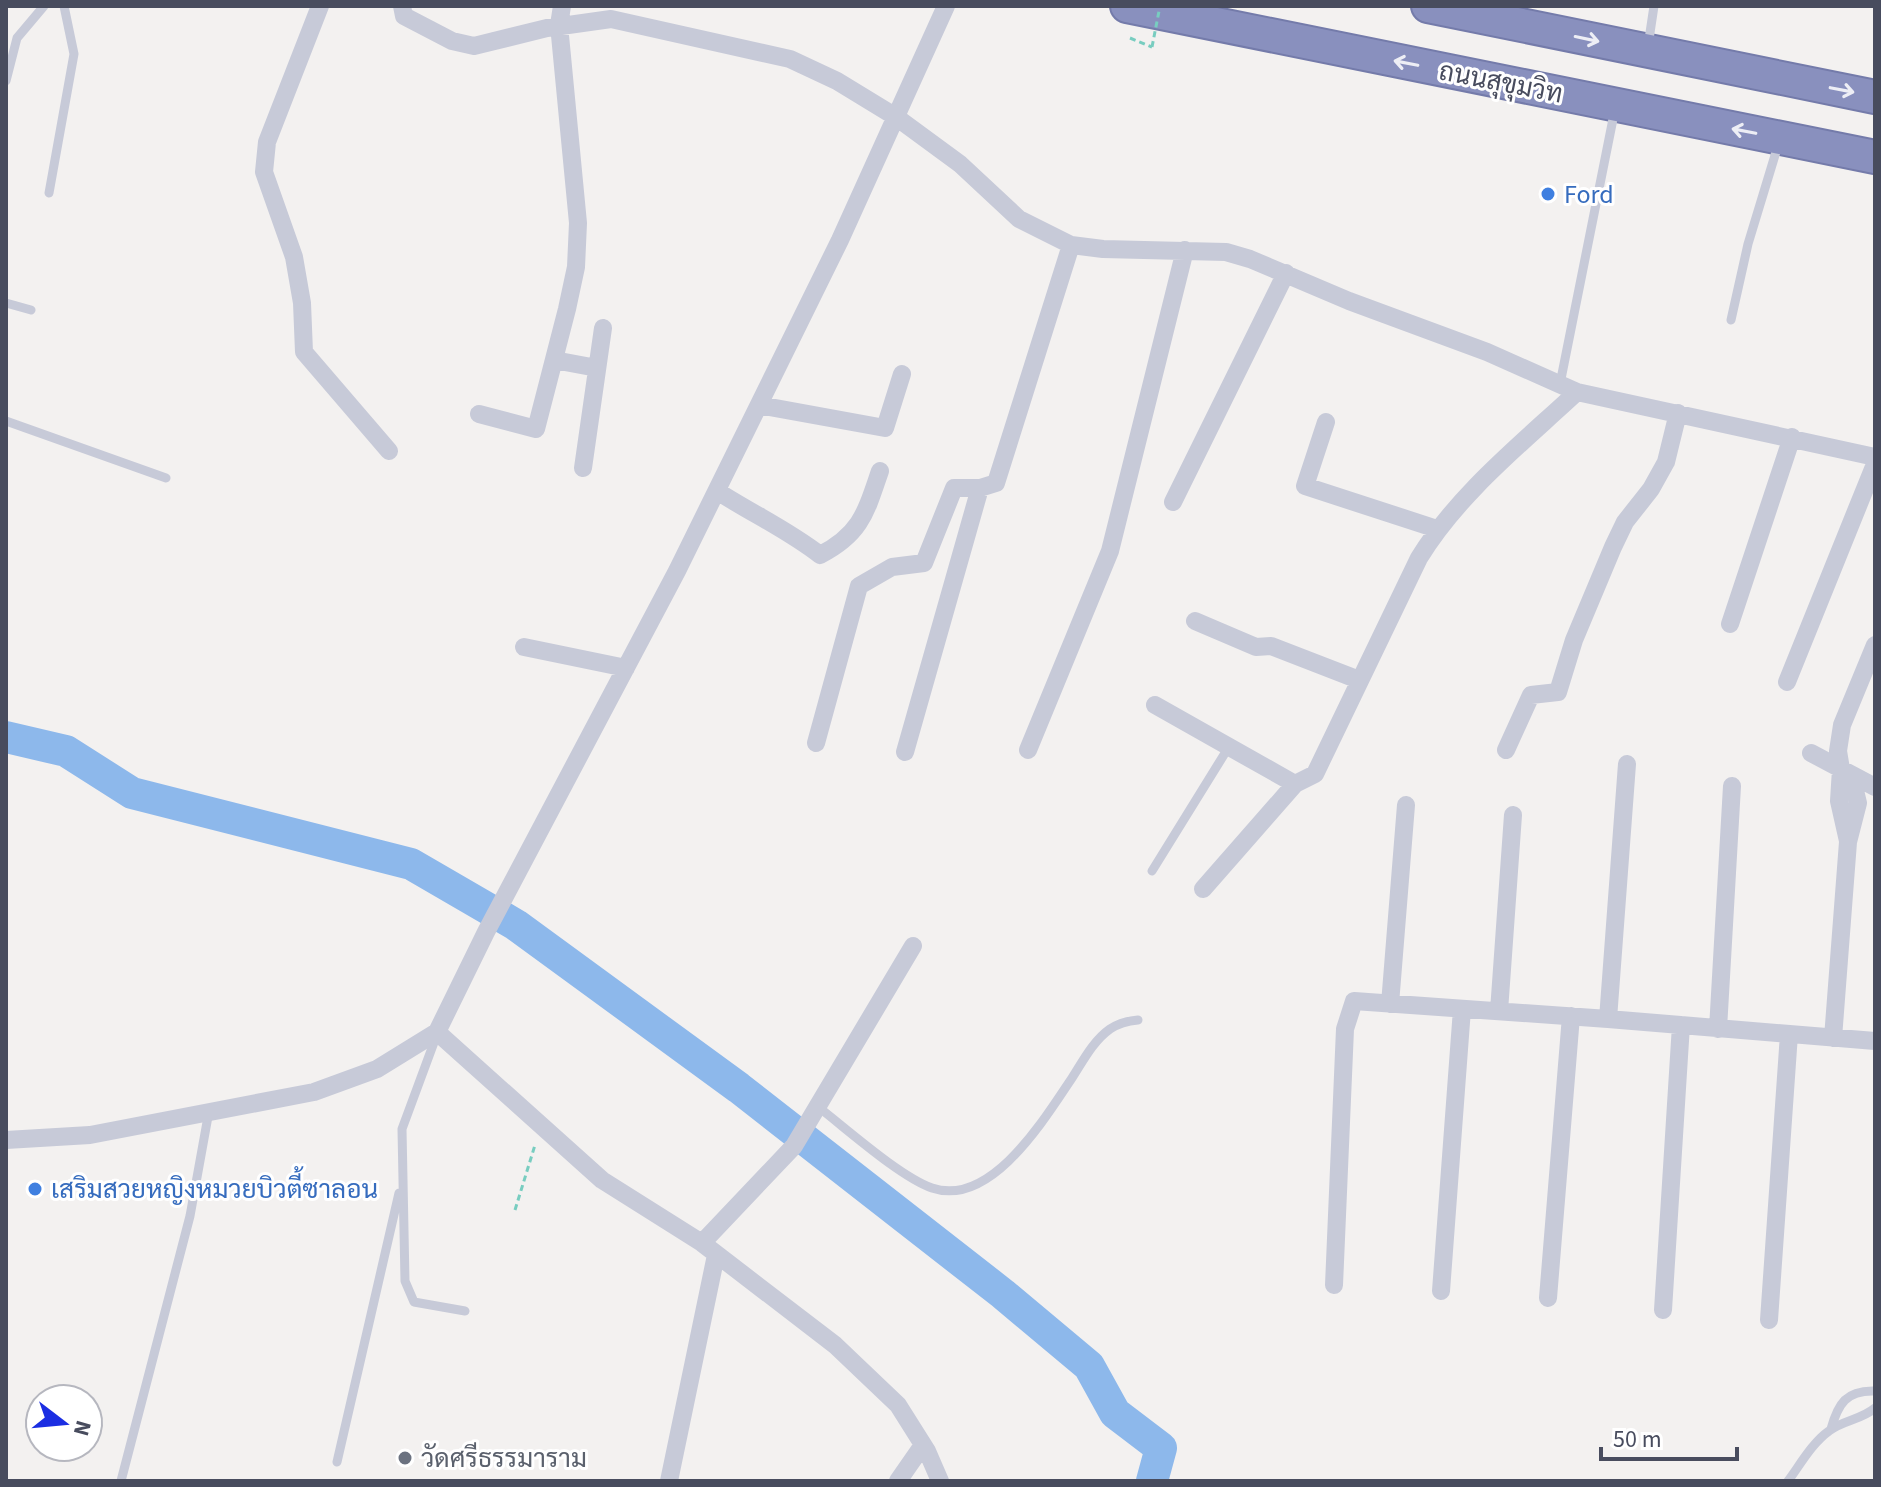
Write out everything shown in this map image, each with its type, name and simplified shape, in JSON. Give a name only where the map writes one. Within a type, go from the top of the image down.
[{"type":"highway","name":"ถนนสุขุมวิท","points":[[1127,6],[1875,157]]},
{"type":"highway","points":[[1428,6],[1482,11],[1648,51],[1875,97]]},
{"type":"street","points":[[320,6],[267,142],[264,172],[294,257],[302,303],[304,352],[389,451]]},
{"type":"street","points":[[402,6],[404,16],[452,41],[474,46],[559,25],[611,19],[790,59],[837,81],[896,117],[960,164],[1019,219],[1071,245],[1103,249],[1226,252],[1487,352],[1568,388],[1875,457]]},
{"type":"street","points":[[479,414],[536,429],[576,267],[578,223],[559,25],[562,6]]},
{"type":"street","points":[[6,1140],[90,1135],[314,1092],[377,1069],[437,1032],[486,932],[717,491],[840,240],[946,6]]},
{"type":"street","points":[[816,743],[859,586],[892,567],[924,563],[954,488],[980,488],[996,483],[1071,245]]},
{"type":"street","points":[[1028,750],[1110,551],[1185,250]]},
{"type":"street","points":[[1173,502],[1286,273]]},
{"type":"street","points":[[583,468],[603,328]]},
{"type":"street","points":[[554,360],[597,368]]},
{"type":"street","points":[[759,405],[885,428],[902,374]]},
{"type":"street","points":[[1203,889],[1295,784],[1315,774],[1419,558],[1437,529],[1568,388]]},
{"type":"street","points":[[1506,750],[1531,695],[1558,692],[1574,640],[1613,547],[1625,522],[1651,489],[1666,462],[1678,413]]},
{"type":"street","points":[[1326,422],[1305,486],[1437,529]]},
{"type":"street","points":[[1730,624],[1792,437]]},
{"type":"street","points":[[1787,682],[1875,464]]},
{"type":"street","points":[[717,491],[793,534],[820,555],[842,544],[865,515],[880,471]]},
{"type":"street","points":[[905,752],[980,488]]},
{"type":"street","points":[[1195,621],[1256,647],[1271,646],[1359,680]]},
{"type":"street","points":[[1833,1038],[1848,842],[1858,803],[1853,782],[1841,769],[1838,751],[1842,725],[1875,645]]},
{"type":"street","points":[[524,647],[626,668]]},
{"type":"street","points":[[1155,705],[1295,784]]},
{"type":"street","points":[[1811,753],[1875,787]]},
{"type":"street","points":[[1608,1019],[1627,764]]},
{"type":"street","points":[[1718,1029],[1732,786]]},
{"type":"street","points":[[1390,1004],[1406,805]]},
{"type":"street","points":[[1499,1011],[1513,815]]},
{"type":"street","points":[[669,1481],[709,1249],[794,1146],[913,946]]},
{"type":"street","points":[[1334,1285],[1345,1029],[1354,1001],[1875,1041]]},
{"type":"street","points":[[1441,1291],[1462,1009]]},
{"type":"street","points":[[1548,1298],[1571,1016]]},
{"type":"street","points":[[1663,1310],[1681,1025]]},
{"type":"street","points":[[437,1032],[602,1180],[709,1249],[835,1345],[898,1405],[923,1445],[940,1481]]},
{"type":"street","points":[[1769,1320],[1789,1034]]},
{"type":"street","points":[[898,1481],[923,1445]]},
{"type":"lane","points":[[6,81],[17,38],[44,6]]},
{"type":"lane","points":[[49,193],[74,54],[64,6]]},
{"type":"lane","points":[[1648,51],[1654,6]]},
{"type":"lane","points":[[1568,388],[1615,105]]},
{"type":"lane","points":[[1731,320],[1748,244],[1780,138]]},
{"type":"lane","points":[[6,303],[31,310]]},
{"type":"lane","points":[[6,421],[166,478]]},
{"type":"lane","points":[[1152,871],[1230,745]]},
{"type":"lane","points":[[817,1106],[912,1178],[935,1189],[964,1188],[994,1175],[1012,1158],[1107,1031],[1121,1022],[1138,1020]]},
{"type":"lane","points":[[437,1032],[402,1129],[405,1281],[414,1302],[465,1311]]},
{"type":"lane","points":[[121,1481],[190,1216],[209,1111]]},
{"type":"lane","points":[[337,1462],[403,1179]]},
{"type":"lane","points":[[1788,1481],[1831,1429],[1837,1408],[1846,1398],[1875,1391]]},
{"type":"lane","points":[[1831,1429],[1864,1418],[1875,1408]]},
{"type":"path","points":[[1130,38],[1152,47],[1160,6]]},
{"type":"path","points":[[515,1210],[541,1125]]},
{"type":"waterway","points":[[6,737],[66,751],[132,793],[411,864],[516,925],[739,1088],[1003,1294],[1089,1366],[1115,1413],[1161,1448],[1152,1481]]},
{"type":"place","name":"Ford","points":[[1548,194]]},
{"type":"place","name":"เสริมสวยหญิงหมวยบิวตี้ซาลอน","points":[[35,1189]]},
{"type":"place","name":"วัดศรีธรรมาราม","points":[[405,1458]]}]
